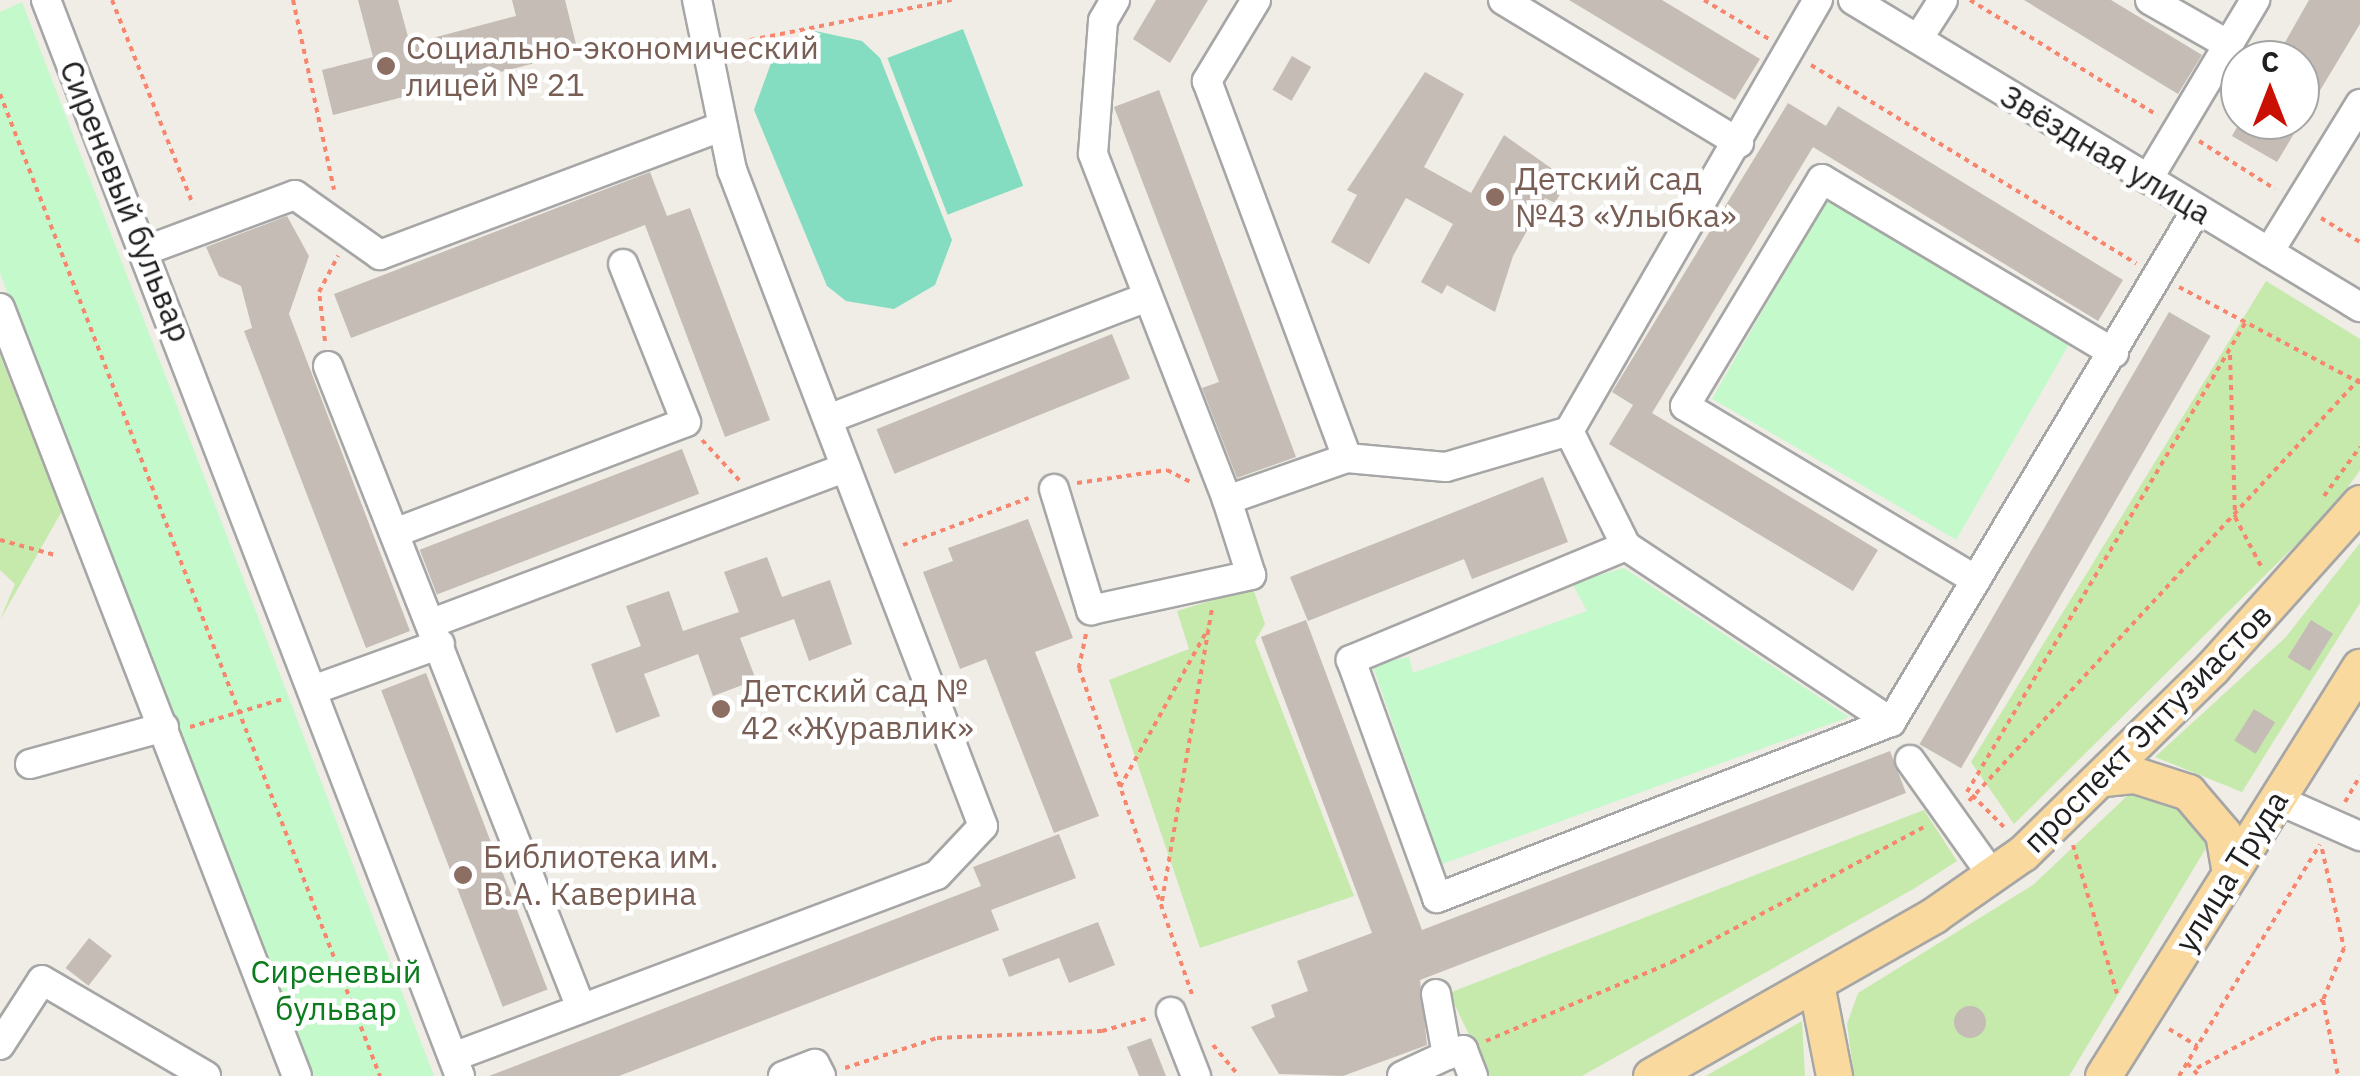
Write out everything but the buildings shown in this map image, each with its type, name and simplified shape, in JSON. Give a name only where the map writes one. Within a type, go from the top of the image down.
[{"type":"main road","name":"проспект Энтузиастов","points":[[1651,1076],[1816,984],[1992,874],[2104,778],[2360,503]]},
{"type":"main road","name":"улица Труда","points":[[2103,1076],[2360,667]]},
{"type":"main road","points":[[2104,778],[2135,775],[2188,792],[2223,832],[2230,872]]},
{"type":"main road","points":[[1816,984],[1834,1076]]},
{"type":"street","name":"Сиреневый бульвар","points":[[46,0],[147,250],[456,1066]]},
{"type":"street","points":[[456,1066],[581,1008],[937,875],[983,826],[828,420],[723,126],[697,0]]},
{"type":"street","points":[[1054,489],[1091,610],[1214,587],[1251,575],[1094,154],[1102,21],[1115,0]]},
{"type":"street","points":[[1256,0],[1207,81],[1347,458]]},
{"type":"street","points":[[1503,0],[1739,143]]},
{"type":"street","points":[[1226,500],[1347,458],[1446,467],[1569,431],[1739,143],[1785,49],[1818,0]]},
{"type":"street","name":"Звёздная улица","points":[[1852,0],[2360,307]]},
{"type":"street","points":[[1918,40],[1943,0]]},
{"type":"street","points":[[2150,0],[2220,40]]},
{"type":"street","points":[[2230,40],[2255,0]]},
{"type":"street","points":[[2148,179],[2220,56]]},
{"type":"street","points":[[2269,252],[2360,104]]},
{"type":"street","points":[[147,250],[295,195],[380,255],[723,126]]},
{"type":"street","points":[[1976,580],[1686,406],[1822,179],[2114,354]]},
{"type":"street","points":[[1626,546],[1351,660],[1438,898],[1892,722],[2114,354],[2152,273],[2197,208]]},
{"type":"street","points":[[397,532],[686,422],[623,264]]},
{"type":"street","points":[[828,420],[1148,297]]},
{"type":"street","points":[[0,308],[297,1076]]},
{"type":"street","points":[[328,366],[397,532],[581,1008]]},
{"type":"street","points":[[1569,431],[1626,546],[1892,722]]},
{"type":"street","points":[[313,690],[436,633],[846,467]]},
{"type":"street","points":[[30,764],[165,730]]},
{"type":"street","points":[[1910,760],[1958,809],[1992,874]]},
{"type":"street","points":[[2276,799],[2326,833],[2360,836]]},
{"type":"street","points":[[0,1045],[42,980],[206,1076]]},
{"type":"street","points":[[1402,1076],[1461,1060],[1436,994]]},
{"type":"street","points":[[1182,1006],[1196,1076]]},
{"type":"street","points":[[783,1076],[815,1064],[821,1076]]},
{"type":"path","points":[[112,0],[202,230]]},
{"type":"path","points":[[292,0],[330,139],[343,229],[318,292],[328,366]]},
{"type":"path","points":[[707,48],[952,0]]},
{"type":"path","points":[[1461,1060],[1672,962],[1958,809],[2235,517],[2358,380],[2152,273],[1704,0]]},
{"type":"path","points":[[0,94],[380,1076]]},
{"type":"path","points":[[1958,809],[1966,784],[2230,355],[2247,320]]},
{"type":"path","points":[[2230,355],[2235,517],[2264,573]]},
{"type":"path","points":[[686,422],[758,500]]},
{"type":"path","points":[[0,540],[55,554]]},
{"type":"path","points":[[1161,905],[1214,587]]},
{"type":"path","points":[[821,1076],[937,1038],[1102,1031],[1182,1006],[1161,905],[1079,668],[1091,610]]},
{"type":"path","points":[[1120,787],[1210,625]]},
{"type":"path","points":[[165,730],[313,690]]},
{"type":"path","points":[[2178,1076],[2360,776]]},
{"type":"path","points":[[1972,795],[2010,832]]},
{"type":"path","points":[[2326,833],[2344,948],[2323,1000],[2338,1076]]},
{"type":"path","points":[[2073,846],[2119,1001]]},
{"type":"path","points":[[2197,1068],[2323,1000]]},
{"type":"path","points":[[2164,1027],[2197,1046]]},
{"type":"path","points":[[1206,1036],[1240,1076]]},
{"type":"path","points":[[2187,1063],[2197,1068],[2199,1076]]},
{"type":"green space","name":"Сиреневый бульвар","points":[[22,2],[434,1076],[305,1076],[0,273],[0,12]]},
{"type":"green space","points":[[963,29],[1023,186],[948,215],[887,58]]},
{"type":"green space","points":[[815,31],[862,41],[880,58],[952,240],[935,285],[894,309],[846,301],[827,286],[754,110],[775,52]]},
{"type":"green space","points":[[1829,196],[2073,337],[1956,540],[1712,399]]},
{"type":"green space","points":[[2266,281],[2360,339],[2360,470],[2334,507],[2014,824],[1971,762]]},
{"type":"green space","points":[[0,355],[62,511],[0,620],[15,584],[0,570]]},
{"type":"green space","points":[[2360,543],[2360,603],[2242,792],[2155,757],[2285,638]]},
{"type":"green space","points":[[1624,568],[1849,717],[1442,864],[1372,664],[1409,657],[1413,673],[1587,611],[1572,583]]},
{"type":"green space","points":[[1253,588],[1265,624],[1255,641],[1354,896],[1200,948],[1109,680],[1189,649],[1177,611]]},
{"type":"green space","points":[[2155,794],[2180,804],[2209,843],[2069,1076],[1854,1076],[1847,1024],[1858,993],[2033,885],[2127,796]]},
{"type":"green space","points":[[1924,810],[1957,861],[1915,888],[1582,1076],[1489,1076],[1449,993]]},
{"type":"green space","points":[[1802,1021],[1805,1076],[1706,1076]]},
{"type":"place","name":"Социально-экономический лицей № 21","points":[[386,66]]},
{"type":"place","name":"Детский сад №43 «Улыбка»","points":[[1495,197]]},
{"type":"place","name":"Детский сад № 42 «Журавлик»","points":[[721,709]]},
{"type":"place","name":"Библиотека им. В.А. Каверина","points":[[463,875]]}]
